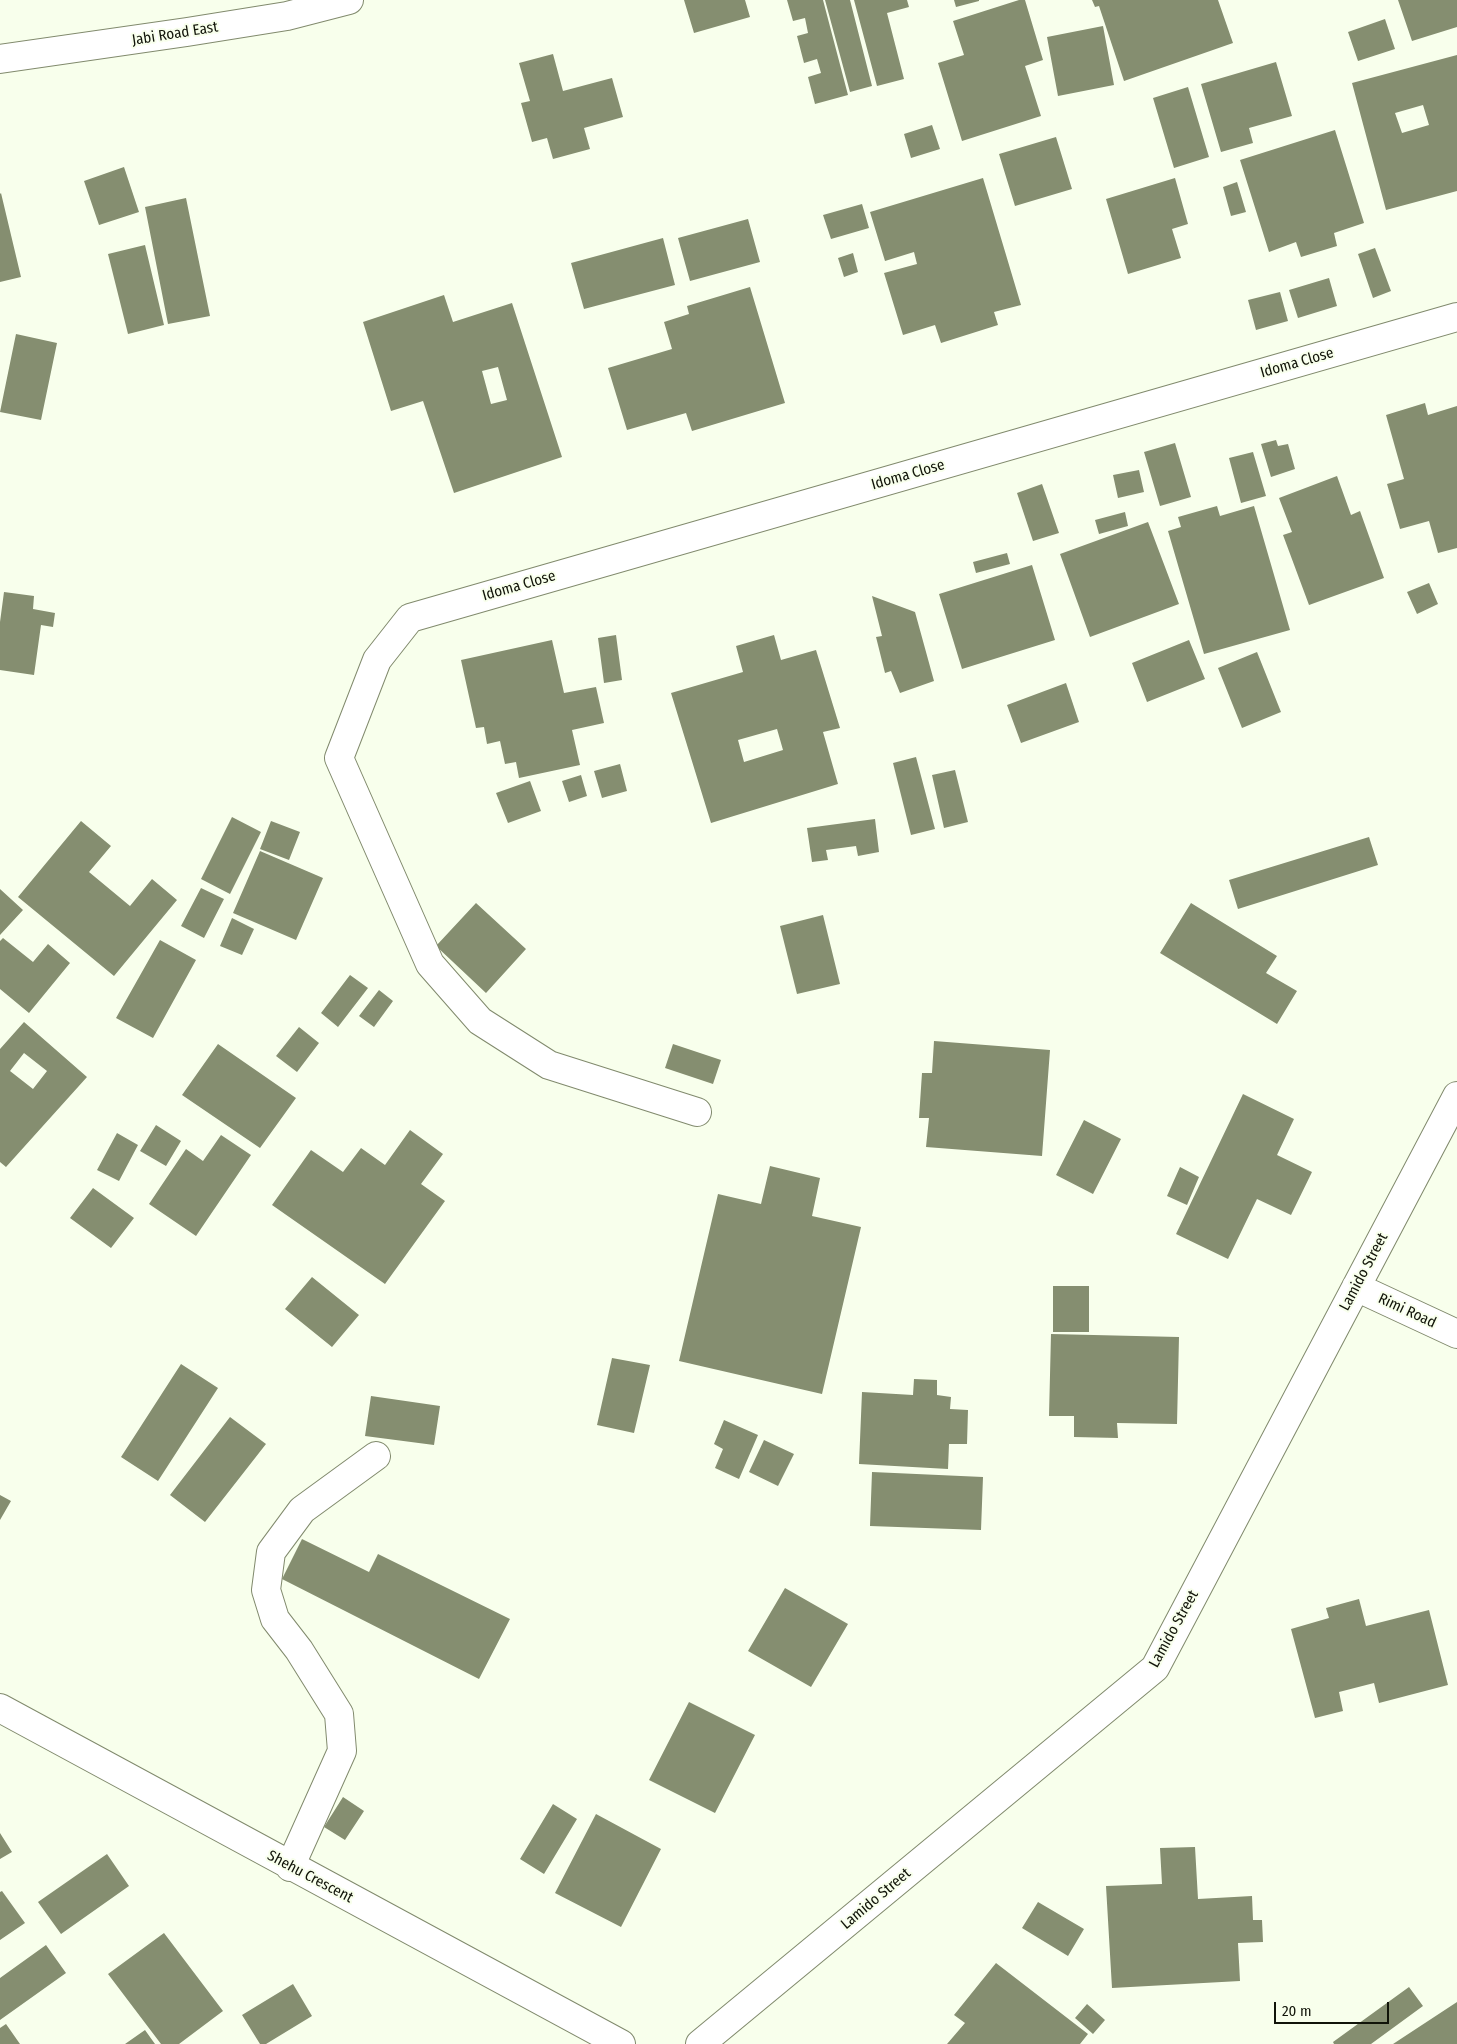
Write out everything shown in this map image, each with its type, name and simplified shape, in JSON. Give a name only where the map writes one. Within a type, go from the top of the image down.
[{"type":"street","name":"Jabi Road East","points":[[0,59],[286,16],[349,0]]},
{"type":"street","name":"Idoma Close","points":[[698,1112],[548,1065],[480,1021],[430,964],[339,758],[377,660],[410,618],[1457,317]]},
{"type":"street","name":"Lamido Street","points":[[700,2044],[1156,1668],[1457,1096]]},
{"type":"street","name":"Rimi Road","points":[[1356,1287],[1457,1334]]},
{"type":"street","points":[[290,1866],[342,1751],[339,1714],[300,1650],[276,1619],[266,1590],[271,1552],[302,1510],[376,1456]]},
{"type":"street","name":"Shehu Crescent","points":[[0,1708],[620,2044]]},
{"type":"building","points":[[684,0],[745,0],[750,17],[694,33]]},
{"type":"building","points":[[787,0],[823,0],[848,95],[815,104],[808,77],[821,73],[817,59],[804,63],[797,36],[808,33],[805,18],[793,21]]},
{"type":"building","points":[[825,0],[850,0],[872,86],[850,92]]},
{"type":"building","points":[[854,0],[907,0],[909,7],[887,13],[904,79],[877,86]]},
{"type":"building","points":[[954,0],[979,0],[979,1],[956,7]]},
{"type":"building","points":[[1019,0],[1025,0],[1043,60],[1025,66],[1041,116],[962,141],[938,63],[964,55],[953,21]]},
{"type":"building","points":[[1092,0],[1218,0],[1233,43],[1124,81],[1099,6],[1095,7]]},
{"type":"building","points":[[1398,0],[1457,0],[1457,27],[1412,41]]},
{"type":"building","points":[[1385,19],[1395,49],[1358,61],[1348,32]]},
{"type":"building","points":[[1103,26],[1114,85],[1058,96],[1047,37]]},
{"type":"building","points":[[553,54],[563,91],[612,78],[623,117],[584,128],[590,149],[553,159],[547,138],[532,142],[521,103],[530,101],[519,63]]},
{"type":"building","points":[[1457,55],[1457,191],[1386,210],[1352,83]],"holes":[[[1423,105],[1429,125],[1402,133],[1395,113]]]},
{"type":"building","points":[[1276,62],[1292,116],[1249,128],[1253,143],[1221,152],[1201,84]]},
{"type":"building","points":[[1188,87],[1209,157],[1174,168],[1153,98]]},
{"type":"building","points":[[932,125],[940,149],[911,158],[904,134]]},
{"type":"building","points":[[1335,130],[1364,223],[1334,233],[1337,246],[1301,257],[1296,242],[1269,252],[1240,160]]},
{"type":"building","points":[[1056,137],[1072,189],[1015,206],[999,154]]},
{"type":"building","points":[[124,167],[139,212],[99,225],[84,181]]},
{"type":"building","points":[[983,178],[1021,305],[994,312],[998,325],[941,343],[935,325],[903,335],[884,273],[917,264],[914,252],[885,261],[870,212]]},
{"type":"building","points":[[1175,178],[1188,224],[1172,229],[1181,258],[1128,274],[1106,199]]},
{"type":"building","points":[[1237,182],[1246,212],[1231,216],[1223,187]]},
{"type":"building","points":[[0,194],[21,277],[0,282]]},
{"type":"building","points":[[186,198],[210,316],[168,324],[145,207]]},
{"type":"building","points":[[862,204],[869,228],[831,239],[823,215]]},
{"type":"building","points":[[748,219],[760,262],[690,281],[678,238]]},
{"type":"building","points":[[663,238],[675,285],[584,309],[571,263]]},
{"type":"building","points":[[145,245],[164,325],[128,334],[108,254]]},
{"type":"building","points":[[1375,248],[1391,291],[1373,298],[1358,254]]},
{"type":"building","points":[[853,253],[858,272],[844,277],[838,258]]},
{"type":"building","points":[[1329,278],[1337,306],[1298,318],[1289,290]]},
{"type":"building","points":[[750,287],[785,403],[692,431],[686,413],[627,430],[608,368],[672,349],[664,322],[689,314],[687,306]]},
{"type":"building","points":[[1280,292],[1288,321],[1256,330],[1248,300]]},
{"type":"building","points":[[444,295],[453,322],[512,303],[562,457],[454,493],[423,401],[391,411],[363,322]],"holes":[[[498,367],[507,400],[491,404],[482,371]]]},
{"type":"building","points":[[16,334],[57,343],[41,420],[0,412]]},
{"type":"building","points":[[1425,403],[1428,415],[1457,406],[1457,548],[1438,553],[1429,521],[1400,529],[1387,484],[1404,479],[1386,415]]},
{"type":"building","points":[[1276,440],[1278,446],[1288,444],[1295,469],[1271,477],[1261,444]]},
{"type":"building","points":[[1175,443],[1191,497],[1160,506],[1144,452]]},
{"type":"building","points":[[1253,452],[1266,496],[1241,503],[1229,458]]},
{"type":"building","points":[[1139,470],[1144,492],[1118,498],[1113,475]]},
{"type":"building","points":[[1337,476],[1351,515],[1360,511],[1384,578],[1309,605],[1283,535],[1292,532],[1279,498]]},
{"type":"building","points":[[1042,484],[1059,533],[1033,541],[1017,493]]},
{"type":"building","points":[[1217,506],[1220,516],[1254,506],[1290,630],[1204,654],[1168,531],[1181,527],[1178,517]]},
{"type":"building","points":[[1125,512],[1128,526],[1099,534],[1095,520]]},
{"type":"building","points":[[1148,522],[1179,604],[1090,637],[1060,554]]},
{"type":"building","points":[[1007,553],[1010,564],[976,573],[973,562]]},
{"type":"building","points":[[1032,565],[1055,640],[962,669],[939,594]]},
{"type":"building","points":[[1429,583],[1438,604],[1417,614],[1407,592]]},
{"type":"building","points":[[4,592],[34,596],[33,609],[55,613],[53,627],[41,625],[34,675],[0,670],[0,622]]},
{"type":"building","points":[[872,596],[915,612],[934,681],[900,693],[891,671],[885,673],[876,637],[882,636]]},
{"type":"building","points":[[616,635],[622,680],[604,683],[598,638]]},
{"type":"building","points":[[774,635],[781,660],[816,650],[840,728],[823,732],[838,784],[711,823],[671,693],[743,672],[736,646]],"holes":[[[777,729],[783,750],[744,762],[738,740]]]},
{"type":"building","points":[[552,640],[564,693],[596,687],[604,723],[572,730],[580,765],[519,778],[516,762],[505,764],[500,741],[487,744],[484,727],[476,728],[461,660]]},
{"type":"building","points":[[1189,640],[1205,679],[1147,702],[1132,663]]},
{"type":"building","points":[[1257,652],[1281,712],[1242,728],[1218,668]]},
{"type":"building","points":[[1066,683],[1079,722],[1021,743],[1007,705]]},
{"type":"building","points":[[916,757],[935,829],[911,835],[893,763]]},
{"type":"building","points":[[620,764],[627,791],[602,798],[594,771]]},
{"type":"building","points":[[955,770],[968,822],[944,828],[932,775]]},
{"type":"building","points":[[581,775],[587,796],[569,802],[562,781]]},
{"type":"building","points":[[530,781],[541,811],[508,823],[496,793]]},
{"type":"building","points":[[232,817],[261,832],[230,894],[201,879]]},
{"type":"building","points":[[875,819],[879,852],[858,856],[856,846],[826,850],[828,860],[812,862],[807,828]]},
{"type":"building","points":[[81,821],[111,846],[89,872],[130,906],[152,879],[177,900],[114,976],[18,897]]},
{"type":"building","points":[[271,821],[300,832],[289,860],[260,849]]},
{"type":"building","points":[[1369,837],[1378,865],[1238,909],[1229,880]]},
{"type":"building","points":[[260,851],[323,878],[296,940],[233,913]]},
{"type":"building","points":[[201,888],[224,899],[204,938],[181,926]]},
{"type":"building","points":[[0,889],[23,910],[0,935]]},
{"type":"building","points":[[476,903],[526,949],[486,993],[436,946]]},
{"type":"building","points":[[1191,903],[1277,956],[1266,973],[1297,991],[1277,1024],[1160,953]]},
{"type":"building","points":[[823,915],[840,984],[797,994],[780,926]]},
{"type":"building","points":[[232,918],[254,929],[242,955],[220,946]]},
{"type":"building","points":[[3,938],[33,962],[48,944],[70,963],[29,1013],[0,989],[0,941]]},
{"type":"building","points":[[160,940],[196,960],[153,1038],[116,1018]]},
{"type":"building","points":[[350,975],[368,988],[338,1027],[321,1013]]},
{"type":"building","points":[[379,990],[393,1001],[374,1027],[359,1016]]},
{"type":"building","points":[[24,1022],[87,1077],[6,1167],[0,1162],[0,1049]],"holes":[[[24,1053],[47,1071],[33,1089],[10,1071]]]},
{"type":"building","points":[[299,1027],[319,1043],[297,1072],[276,1056]]},
{"type":"building","points":[[934,1041],[1050,1050],[1042,1156],[926,1147],[929,1118],[919,1118],[922,1073],[932,1073]]},
{"type":"building","points":[[218,1044],[296,1098],[260,1148],[182,1095]]},
{"type":"building","points":[[673,1044],[721,1060],[713,1084],[665,1068]]},
{"type":"building","points":[[1243,1094],[1294,1119],[1277,1155],[1312,1172],[1291,1215],[1257,1199],[1228,1259],[1176,1234]]},
{"type":"building","points":[[1084,1120],[1121,1139],[1093,1194],[1056,1175]]},
{"type":"building","points":[[156,1125],[181,1141],[166,1166],[140,1151]]},
{"type":"building","points":[[410,1130],[443,1154],[421,1184],[445,1201],[385,1284],[272,1205],[311,1150],[343,1172],[361,1148],[385,1165]]},
{"type":"building","points":[[117,1133],[138,1145],[119,1181],[97,1170]]},
{"type":"building","points":[[221,1135],[251,1155],[196,1236],[149,1204],[186,1149],[203,1161]]},
{"type":"building","points":[[770,1166],[820,1178],[812,1216],[861,1227],[822,1394],[679,1361],[718,1194],[761,1204]]},
{"type":"building","points":[[1180,1167],[1199,1177],[1187,1205],[1167,1196]]},
{"type":"building","points":[[93,1188],[134,1218],[111,1248],[70,1218]]},
{"type":"building","points":[[312,1277],[359,1315],[332,1347],[285,1309]]},
{"type":"building","points":[[1053,1286],[1089,1286],[1089,1332],[1053,1332]]},
{"type":"building","points":[[1051,1334],[1179,1337],[1177,1424],[1117,1423],[1118,1438],[1074,1437],[1074,1416],[1049,1416]]},
{"type":"building","points":[[612,1358],[650,1365],[634,1433],[597,1425]]},
{"type":"building","points":[[181,1364],[218,1388],[158,1481],[121,1457]]},
{"type":"building","points":[[914,1379],[937,1380],[937,1395],[951,1397],[950,1409],[968,1410],[967,1444],[949,1444],[948,1469],[859,1464],[862,1392],[913,1395]]},
{"type":"building","points":[[371,1396],[440,1406],[434,1445],[365,1436]]},
{"type":"building","points":[[230,1417],[266,1444],[205,1522],[170,1495]]},
{"type":"building","points":[[724,1420],[758,1435],[739,1479],[715,1468],[723,1449],[714,1444]]},
{"type":"building","points":[[764,1440],[794,1454],[778,1486],[749,1472]]},
{"type":"building","points":[[872,1472],[983,1477],[981,1530],[870,1526]]},
{"type":"building","points":[[0,1495],[11,1501],[0,1520]]},
{"type":"building","points":[[302,1539],[369,1572],[378,1554],[510,1619],[479,1679],[282,1579]]},
{"type":"building","points":[[785,1588],[848,1624],[811,1687],[748,1651]]},
{"type":"building","points":[[1359,1599],[1366,1626],[1429,1610],[1448,1685],[1379,1703],[1374,1683],[1339,1692],[1343,1711],[1315,1718],[1291,1629],[1329,1618],[1326,1608]]},
{"type":"building","points":[[689,1702],[755,1735],[715,1813],[649,1780]]},
{"type":"building","points":[[343,1797],[364,1811],[345,1840],[324,1827]]},
{"type":"building","points":[[553,1804],[577,1819],[544,1874],[520,1859]]},
{"type":"building","points":[[596,1814],[661,1849],[621,1927],[555,1893]]},
{"type":"building","points":[[0,1833],[12,1852],[0,1859]]},
{"type":"building","points":[[1195,1847],[1198,1899],[1252,1896],[1253,1920],[1262,1920],[1263,1942],[1238,1943],[1240,1981],[1112,1988],[1106,1886],[1162,1884],[1160,1848]]},
{"type":"building","points":[[107,1854],[129,1886],[61,1934],[38,1902]]},
{"type":"building","points":[[2,1891],[25,1923],[0,1940],[0,1892]]},
{"type":"building","points":[[1038,1902],[1084,1929],[1068,1956],[1022,1928]]},
{"type":"building","points":[[164,1933],[223,2011],[179,2044],[161,2044],[108,1974]]},
{"type":"building","points":[[46,1945],[66,1973],[0,2020],[0,1978]]},
{"type":"building","points":[[996,1963],[1088,2034],[1080,2044],[947,2044],[965,2023],[954,2015]]},
{"type":"building","points":[[293,1984],[312,2016],[266,2044],[260,2044],[242,2015]]},
{"type":"building","points":[[1409,1987],[1423,2006],[1371,2044],[1334,2044],[1333,2042]]},
{"type":"building","points":[[1457,2002],[1457,2044],[1393,2044]]},
{"type":"building","points":[[1087,2004],[1105,2020],[1093,2034],[1075,2018]]},
{"type":"building","points":[[6,2024],[20,2044],[0,2044],[0,2028]]},
{"type":"building","points":[[145,2030],[155,2044],[125,2044]]}]
